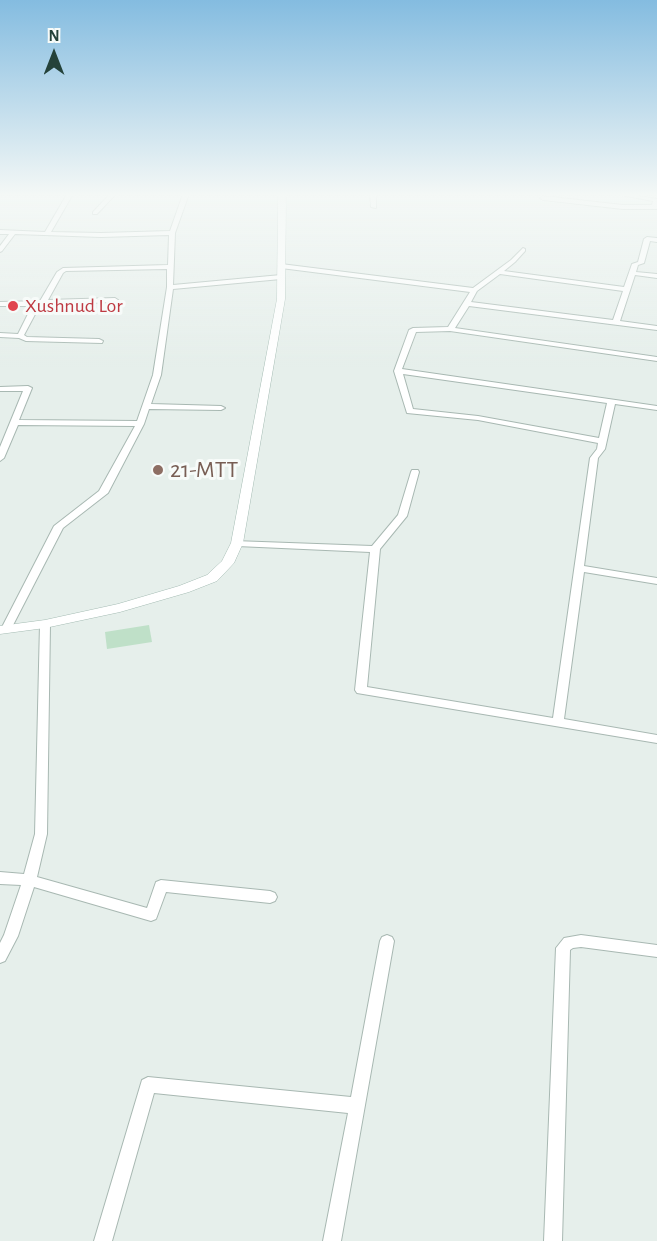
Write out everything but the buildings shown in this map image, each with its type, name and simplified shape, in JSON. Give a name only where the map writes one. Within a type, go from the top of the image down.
[{"type":"street","points":[[3,629],[59,526],[103,493],[140,424],[157,375],[170,287],[171,252]]},
{"type":"street","points":[[3,629],[45,624],[120,608],[199,584],[212,578],[228,563],[237,543],[279,311],[281,252]]},
{"type":"street","points":[[450,329],[474,290],[500,272],[521,252]]},
{"type":"street","points":[[616,323],[625,289],[635,264],[641,262],[644,252]]},
{"type":"street","points":[[20,336],[61,270],[170,267]]},
{"type":"street","points":[[170,287],[281,272],[474,290]]},
{"type":"street","points":[[500,272],[625,289]]},
{"type":"street","points":[[632,273],[657,276]]},
{"type":"street","points":[[0,304],[115,300]]},
{"type":"street","points":[[467,304],[657,328]]},
{"type":"street","points":[[603,441],[488,419],[410,411],[398,371],[413,330],[450,329],[657,359]]},
{"type":"street","points":[[0,335],[20,336],[26,339],[99,341]]},
{"type":"street","points":[[398,371],[657,408]]},
{"type":"street","points":[[0,389],[28,388],[0,458]]},
{"type":"street","points":[[558,723],[594,458],[601,449],[612,401]]},
{"type":"street","points":[[146,406],[221,408]]},
{"type":"street","points":[[13,422],[140,424]]},
{"type":"street","points":[[415,472],[402,516],[375,549],[361,690],[657,739]]},
{"type":"street","points":[[237,543],[375,549]]},
{"type":"street","points":[[579,568],[657,580]]},
{"type":"street","points":[[0,957],[30,880],[41,834],[45,624]]},
{"type":"street","points":[[0,878],[30,880],[151,915],[161,886],[270,897]]},
{"type":"street","points":[[332,1241],[387,941]]},
{"type":"street","points":[[553,1241],[563,948],[568,942],[581,941],[657,951]]},
{"type":"street","points":[[103,1241],[148,1085],[357,1106]]},
{"type":"green space","points":[[149,625],[152,642],[107,649],[105,632]]},
{"type":"place","name":"Xushnud Lor","points":[[13,306]]},
{"type":"place","name":"21-MTT","points":[[158,470]]}]
